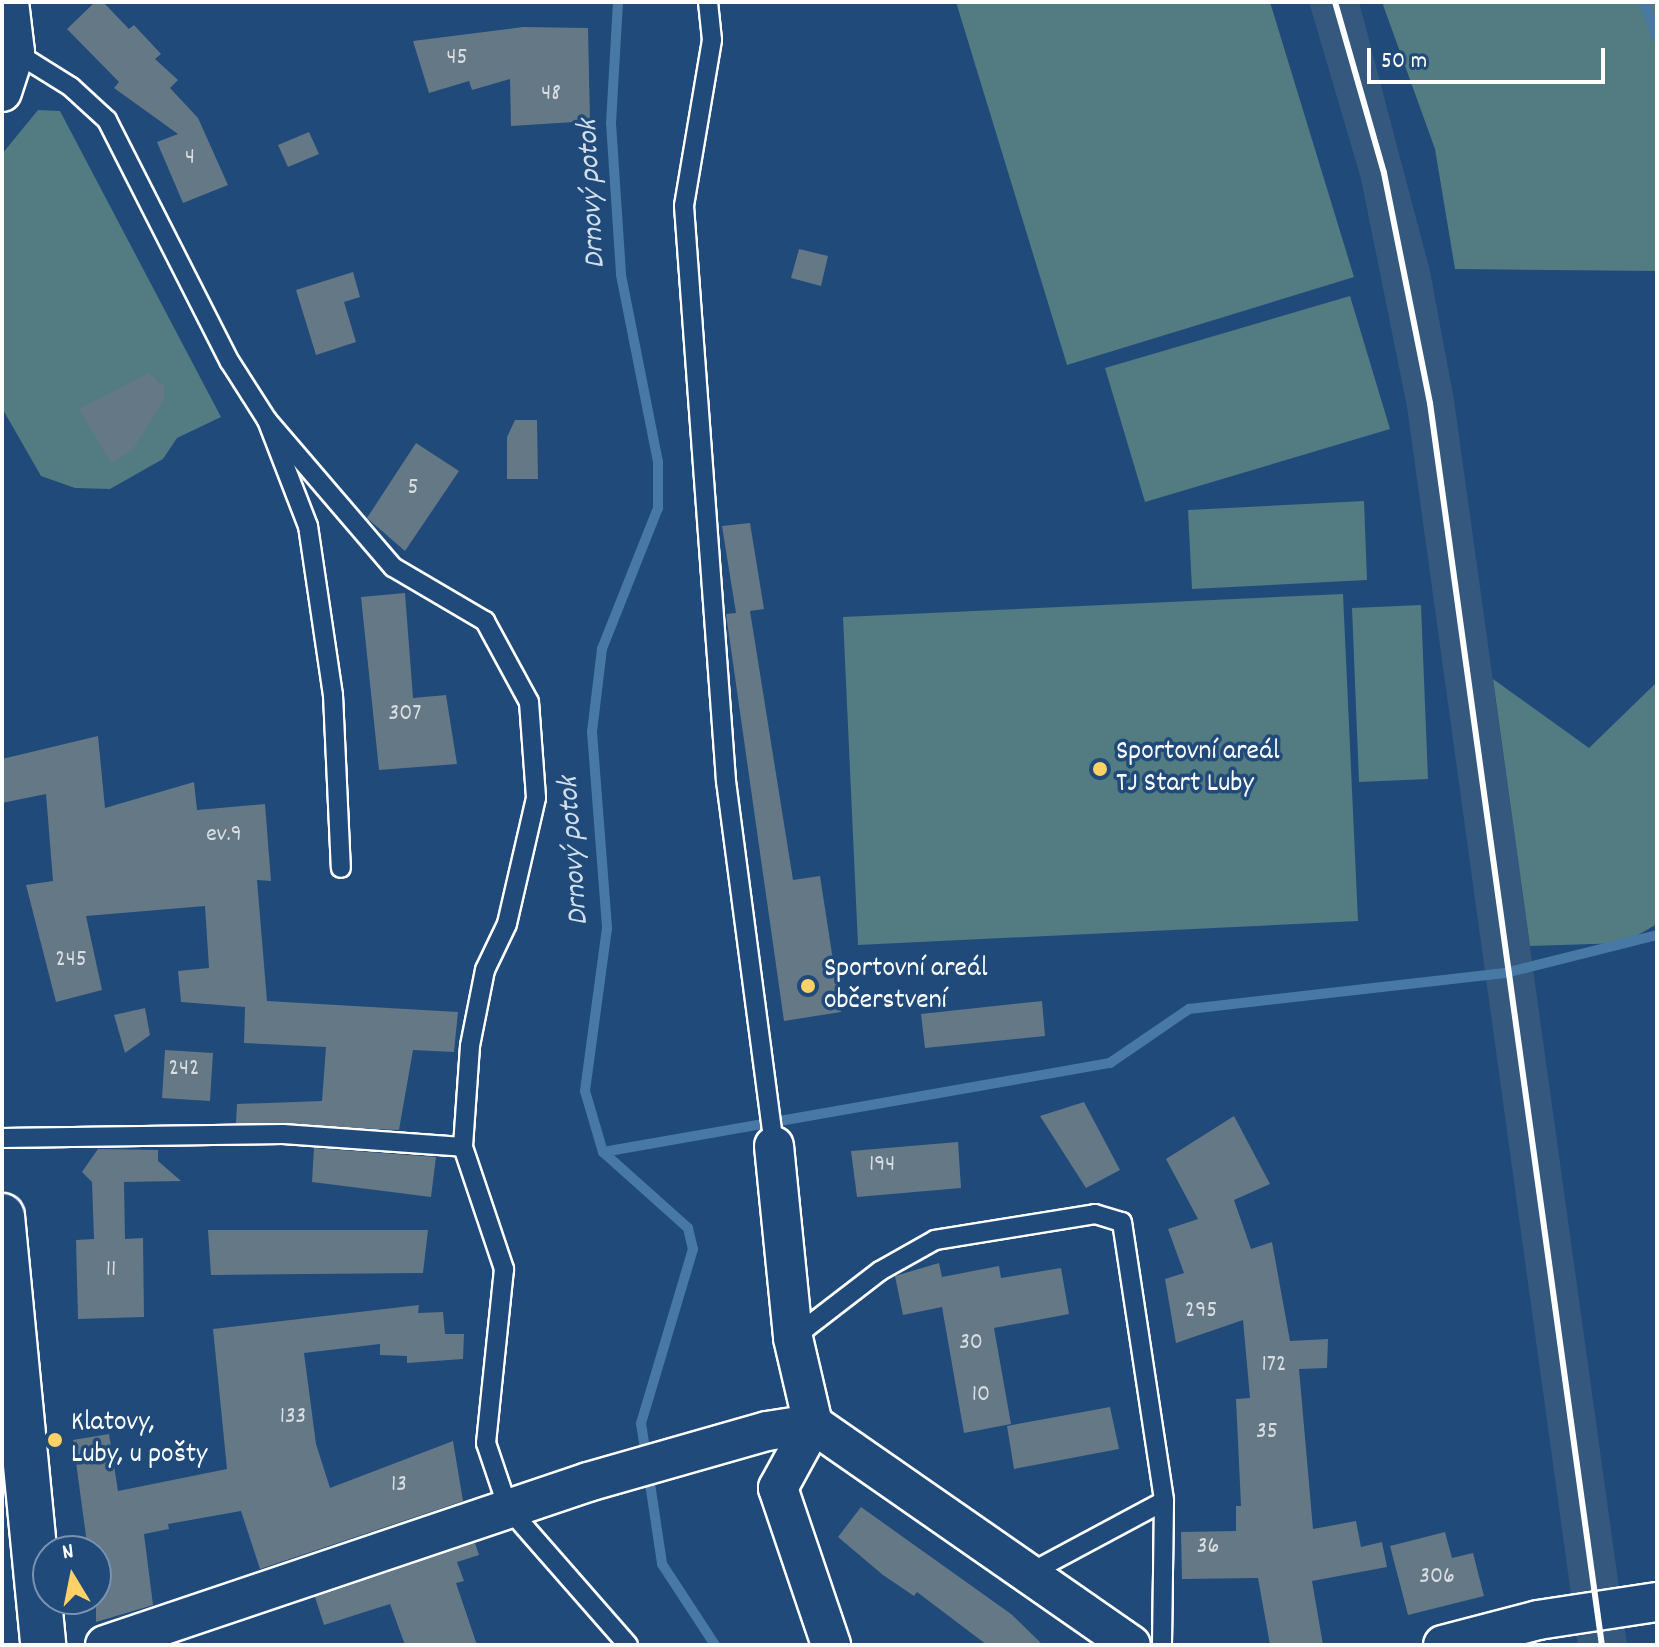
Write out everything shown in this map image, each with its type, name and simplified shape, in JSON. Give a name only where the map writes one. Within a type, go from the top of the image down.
[{"type":"street","points":[[2,92],[15,52],[9,2]]},
{"type":"street","points":[[772,1128],[793,1338],[813,1424],[778,1488],[831,1645]]},
{"type":"street","points":[[2,1216],[43,1645]]},
{"type":"street","points":[[105,1645],[588,1482],[698,1449],[813,1424],[1131,1645]]},
{"type":"street","points":[[1443,1645],[1538,1620],[1657,1602]]},
{"type":"lane","points":[[708,2],[712,40],[684,206],[726,781],[772,1128]]},
{"type":"lane","points":[[15,52],[71,87],[107,120],[230,362],[267,420],[393,567],[485,621],[529,702],[536,798],[507,924],[485,970],[470,1046],[463,1147],[504,1269],[486,1443],[508,1508],[628,1645]]},
{"type":"lane","points":[[267,420],[308,526],[333,695],[341,868]]},
{"type":"lane","points":[[2,1138],[283,1134],[463,1147]]},
{"type":"lane","points":[[793,1338],[880,1271],[935,1240],[1095,1214],[1122,1222],[1164,1501],[1162,1645]]},
{"type":"lane","points":[[1028,1574],[1164,1501]]},
{"type":"shaded area","points":[[1309,2],[1359,2],[1430,271],[1454,400],[1627,1645],[1578,1645],[1407,407],[1361,179]]},
{"type":"green space","points":[[956,2],[1270,2],[1354,277],[1067,365]]},
{"type":"green space","points":[[1382,2],[1657,2],[1657,271],[1455,269],[1435,149]]},
{"type":"green space","points":[[38,110],[60,111],[221,417],[177,438],[163,459],[110,489],[75,488],[41,476],[2,408],[2,154]]},
{"type":"green space","points":[[1350,296],[1390,429],[1145,502],[1105,368]]},
{"type":"green space","points":[[1364,501],[1367,580],[1192,589],[1188,510]]},
{"type":"green space","name":"Sportovní areál TJ Start Luby","points":[[1343,594],[1358,921],[858,945],[843,617]]},
{"type":"green space","points":[[1421,605],[1428,779],[1359,782],[1352,608]]},
{"type":"green space","points":[[1493,679],[1589,748],[1657,682],[1657,924],[1624,943],[1530,946]]},
{"type":"building","points":[[95,2],[103,2],[129,29],[134,25],[161,54],[155,59],[178,80],[170,88],[198,118],[228,185],[183,203],[157,142],[178,134],[114,88],[119,82],[67,29]]},
{"type":"building","points":[[523,27],[588,28],[590,121],[511,126],[510,79],[472,90],[469,81],[429,93],[413,41]]},
{"type":"building","points":[[309,132],[319,154],[288,167],[278,145]]},
{"type":"building","points":[[799,249],[828,256],[821,286],[791,278]]},
{"type":"building","points":[[353,272],[360,297],[344,302],[356,342],[316,355],[296,290]]},
{"type":"building","points":[[149,373],[164,386],[164,400],[132,451],[111,463],[79,409]]},
{"type":"building","points":[[515,420],[537,420],[538,479],[507,479],[507,437]]},
{"type":"building","points":[[416,443],[459,471],[405,551],[367,518]]},
{"type":"building","points":[[750,523],[764,609],[750,611],[793,880],[820,876],[841,1012],[784,1021],[726,614],[736,613],[722,526]]},
{"type":"building","points":[[405,593],[413,698],[446,695],[457,764],[379,770],[361,597]]},
{"type":"building","points":[[98,736],[105,808],[194,782],[197,810],[265,804],[271,881],[257,880],[267,1001],[458,1012],[454,1052],[413,1050],[399,1130],[236,1123],[237,1104],[322,1101],[326,1047],[244,1043],[245,1007],[181,1002],[178,971],[209,968],[205,906],[86,916],[102,990],[56,1002],[26,885],[53,881],[46,794],[2,803],[2,759]]},
{"type":"building","points":[[1042,1001],[1045,1036],[925,1048],[921,1014]]},
{"type":"building","points":[[145,1008],[150,1035],[125,1053],[114,1015]]},
{"type":"building","points":[[165,1050],[213,1053],[210,1101],[162,1098]]},
{"type":"building","points":[[1084,1102],[1120,1170],[1086,1188],[1040,1116]]},
{"type":"building","points":[[1234,1116],[1270,1184],[1234,1200],[1251,1249],[1272,1242],[1290,1341],[1328,1339],[1327,1368],[1299,1369],[1313,1529],[1356,1521],[1361,1547],[1382,1542],[1387,1567],[1312,1581],[1323,1645],[1270,1645],[1258,1578],[1182,1579],[1181,1532],[1236,1531],[1236,1506],[1241,1506],[1236,1399],[1250,1398],[1243,1320],[1176,1343],[1165,1279],[1184,1273],[1168,1229],[1198,1219],[1166,1159]]},
{"type":"building","points":[[958,1142],[961,1188],[857,1197],[851,1151]]},
{"type":"building","points":[[314,1148],[436,1157],[431,1197],[312,1182]]},
{"type":"building","points":[[98,1149],[158,1150],[158,1161],[181,1181],[124,1182],[125,1239],[143,1238],[144,1317],[78,1319],[76,1240],[94,1239],[92,1182],[82,1172]]},
{"type":"building","points":[[208,1230],[428,1230],[423,1273],[211,1275]]},
{"type":"building","points":[[939,1263],[942,1277],[999,1266],[1001,1278],[1061,1268],[1069,1314],[994,1328],[1011,1424],[964,1433],[942,1307],[903,1315],[895,1276]]},
{"type":"building","points":[[419,1305],[418,1313],[443,1312],[445,1334],[464,1334],[463,1359],[407,1363],[407,1356],[380,1355],[380,1344],[304,1353],[316,1444],[330,1488],[453,1441],[463,1501],[260,1569],[241,1511],[168,1524],[169,1529],[144,1534],[153,1605],[96,1622],[96,1615],[112,1615],[112,1535],[86,1535],[73,1440],[109,1434],[118,1491],[227,1469],[213,1329]]},
{"type":"building","points":[[1110,1407],[1119,1449],[1014,1469],[1007,1426]]},
{"type":"building","points":[[861,1507],[1011,1614],[1043,1645],[987,1645],[917,1592],[914,1596],[883,1575],[838,1537]]},
{"type":"building","points":[[1445,1532],[1452,1558],[1473,1553],[1484,1596],[1408,1615],[1390,1546]]},
{"type":"building","points":[[475,1543],[479,1555],[457,1562],[464,1581],[456,1583],[477,1645],[405,1645],[390,1604],[324,1625],[315,1597]]},
{"type":"waterway","name":"Drnový potok","points":[[618,2],[611,123],[621,275],[658,462],[658,508],[602,649],[592,732],[607,928],[585,1091],[603,1152],[688,1228],[693,1249],[641,1423],[662,1564],[715,1645]]},
{"type":"waterway","points":[[1644,2],[1657,37]]},
{"type":"waterway","points":[[603,1152],[1110,1063],[1189,1009],[1505,973],[1657,935]]},
{"type":"railway","points":[[1335,2],[1384,173],[1430,403],[1602,1645]]},
{"type":"place","name":"Sportovní areál TJ Start Luby","points":[[1100,769]]},
{"type":"place","name":"Sportovní areál občerstvení","points":[[808,986]]},
{"type":"place","name":"Klatovy, Luby, u pošty","points":[[55,1440]]}]
